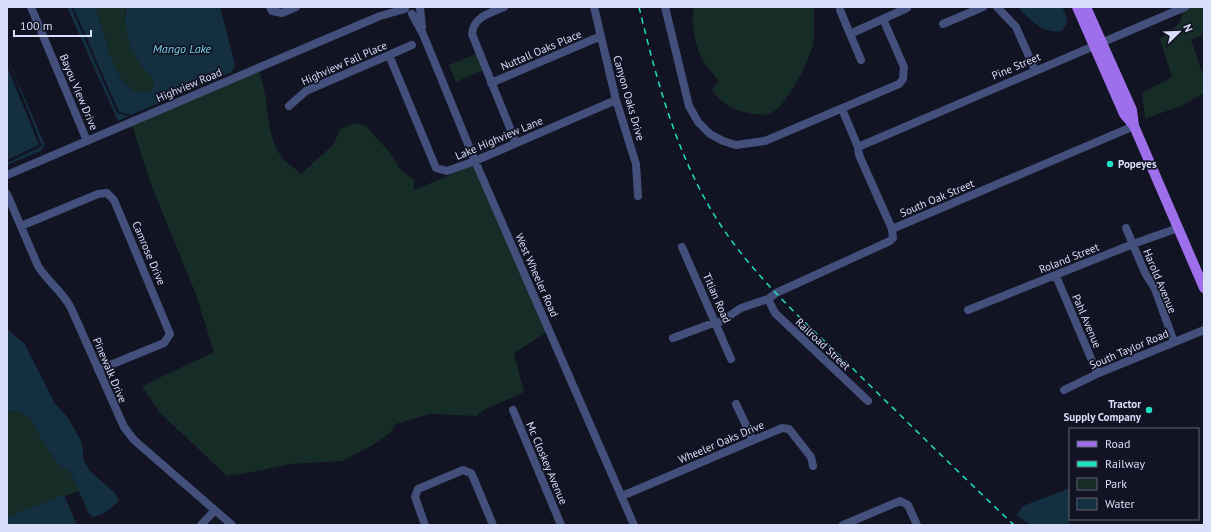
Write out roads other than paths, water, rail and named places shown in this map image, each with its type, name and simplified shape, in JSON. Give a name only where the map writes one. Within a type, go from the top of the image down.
[{"type":"main road","points":[[1077,7],[1098,43]]},
{"type":"main road","points":[[1086,7],[1124,114],[1134,126],[1204,288]]},
{"type":"street","name":"Bayou View Drive","points":[[31,7],[87,141]]},
{"type":"street","points":[[270,7],[272,12],[282,13],[296,7]]},
{"type":"street","name":"Highview Road","points":[[380,16],[393,7]]},
{"type":"street","points":[[407,10],[417,12],[421,7]]},
{"type":"street","name":"West Wheeler Road","points":[[421,7],[423,34]]},
{"type":"street","points":[[504,7],[481,17],[474,24],[472,28],[473,40],[516,143]]},
{"type":"street","name":"Canyon Oaks Drive","points":[[594,7],[616,100],[636,164],[638,196]]},
{"type":"street","points":[[665,7],[689,106],[698,122],[710,134],[723,141],[736,145],[753,144],[765,141],[899,84],[903,79],[904,67],[883,19]]},
{"type":"street","points":[[942,24],[983,7]]},
{"type":"street","points":[[998,7],[1016,27],[1035,70]]},
{"type":"street","name":"Pine Street","points":[[858,147],[1184,7]]},
{"type":"street","points":[[850,34],[907,8]]},
{"type":"street","name":"Highview Road","points":[[7,175],[380,16],[407,10]]},
{"type":"street","name":"West Wheeler Road","points":[[407,10],[423,34],[475,161],[634,525]]},
{"type":"street","points":[[840,10],[861,60]]},
{"type":"street","name":"Nuttall Oaks Place","points":[[491,83],[601,36]]},
{"type":"street","name":"Highview Fall Place","points":[[289,106],[306,91],[412,45]]},
{"type":"street","name":"Lake Highview Lane","points":[[389,55],[436,168],[447,171],[475,161],[616,100]]},
{"type":"street","points":[[842,109],[858,147],[859,155],[892,229]]},
{"type":"street","name":"South Oak Street","points":[[673,338],[716,322],[720,322],[741,308],[768,299],[776,293],[890,241],[893,238],[892,229],[1134,126]]},
{"type":"street","name":"Camrose Drive","points":[[21,226],[98,194],[107,193],[114,200],[170,334],[164,343],[98,370]]},
{"type":"street","name":"Pinewalk Drive","points":[[7,194],[40,270],[68,300],[120,420],[129,434],[232,525]]},
{"type":"street","name":"Harold Avenue","points":[[1126,228],[1145,273],[1155,289],[1174,342]]},
{"type":"street","name":"Roland Street","points":[[968,310],[1133,244],[1178,228]]},
{"type":"street","name":"Titian Road","points":[[682,247],[731,359]]},
{"type":"street","name":"Pahl Avenue","points":[[1056,276],[1096,370],[1099,373]]},
{"type":"street","name":"Railroad Street","points":[[768,299],[775,313],[868,401]]},
{"type":"street","name":"South Taylor Road","points":[[1064,390],[1099,373],[1204,330]]},
{"type":"street","points":[[736,404],[753,440]]},
{"type":"street","name":"Mc Closkey Avenue","points":[[513,410],[561,525]]},
{"type":"street","name":"Wheeler Oaks Drive","points":[[622,496],[782,428],[789,429],[811,458],[813,466]]},
{"type":"street","points":[[425,525],[415,497],[418,490],[463,470],[470,473],[473,477],[494,525]]},
{"type":"street","points":[[843,525],[900,501],[908,505],[917,525]]},
{"type":"street","points":[[201,525],[215,510]]},
{"type":"water","points":[[67,7],[71,7],[117,113],[128,116],[118,121]]},
{"type":"water","name":"Mango Lake","points":[[73,7],[95,7],[113,62],[123,81],[135,91],[143,92],[151,91],[155,84],[135,54],[129,38],[125,22],[127,7],[220,7],[235,64],[232,72],[131,115],[119,112]]},
{"type":"water","points":[[1018,7],[1062,7],[1067,19],[1066,25],[1061,31],[1049,31],[1037,25]]},
{"type":"water","points":[[7,57],[45,145],[41,151],[7,165],[7,163],[42,146]]},
{"type":"water","points":[[7,66],[39,145],[7,160]]},
{"type":"water","points":[[7,327],[9,331],[24,343],[54,402],[68,418],[80,439],[83,449],[83,459],[90,471],[116,494],[119,501],[106,512],[94,517],[89,514],[71,473],[61,467],[47,448],[28,416],[16,410],[7,412]]},
{"type":"water","points":[[1069,488],[1069,525],[1031,525],[1016,515],[1023,506]]},
{"type":"water","points":[[64,495],[77,525],[7,525],[7,517]]},
{"type":"railway","points":[[639,7],[658,81],[683,153],[705,199],[734,244],[768,285],[1014,525]]},
{"type":"place","name":"Popeyes","points":[[1110,164]]},
{"type":"place","name":"Tractor Supply Company","points":[[1149,410]]}]
